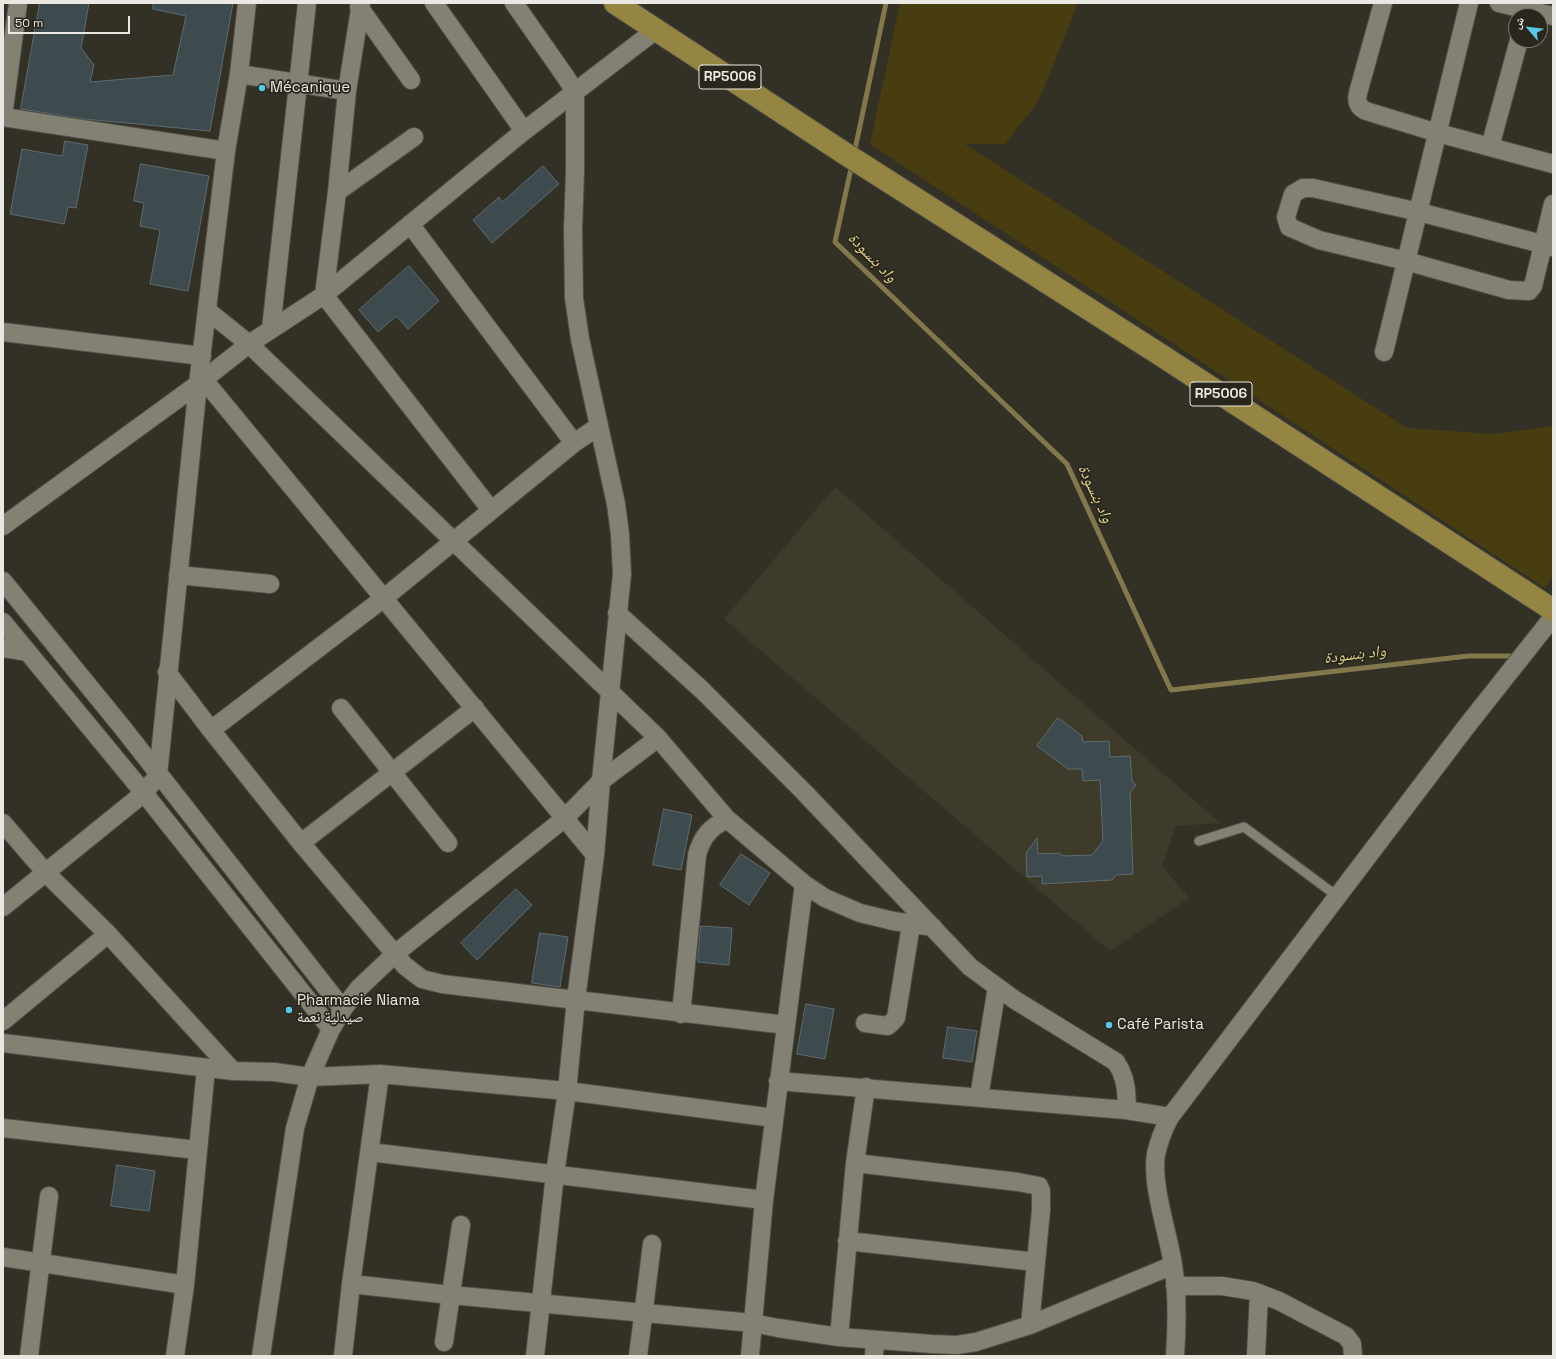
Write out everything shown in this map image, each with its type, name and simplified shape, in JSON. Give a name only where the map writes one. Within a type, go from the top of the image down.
[{"type":"main road","name":"RP5006","points":[[615,3],[844,154],[1160,354],[1553,610]]},
{"type":"street","points":[[18,3],[3,117],[226,151]]},
{"type":"street","points":[[3,907],[144,793],[158,775],[167,672],[201,382],[202,356],[226,151],[239,74],[248,3]]},
{"type":"street","points":[[271,329],[307,3]]},
{"type":"street","points":[[434,3],[524,131]]},
{"type":"street","points":[[514,3],[575,92],[573,230],[574,298],[580,339],[616,504],[620,534],[622,574],[617,613],[595,855],[555,1174],[535,1356]]},
{"type":"street","points":[[1383,3],[1356,101],[1359,106],[1366,111],[1438,133],[1553,164]]},
{"type":"street","points":[[1384,352],[1469,3]]},
{"type":"street","points":[[1498,3],[1512,8]]},
{"type":"street","points":[[360,5],[411,80]]},
{"type":"street","points":[[360,5],[347,91],[337,192],[324,295],[491,510]]},
{"type":"street","points":[[3,526],[201,382],[249,344],[324,295],[524,131],[657,30]]},
{"type":"street","points":[[1490,147],[1517,48]]},
{"type":"street","points":[[239,74],[347,91]]},
{"type":"street","points":[[337,192],[414,137]]},
{"type":"street","points":[[1548,245],[1419,212],[1313,188],[1297,190],[1293,194],[1286,221],[1289,227],[1297,232],[1319,240],[1406,261],[1509,290],[1527,292],[1533,286],[1548,245],[1553,204]]},
{"type":"street","points":[[410,224],[574,443]]},
{"type":"street","points":[[208,311],[249,344],[454,543],[610,691],[658,738],[727,819],[804,884],[825,898],[850,910],[911,925],[933,928]]},
{"type":"street","points":[[3,332],[202,356]]},
{"type":"street","points":[[201,382],[384,598],[595,855]]},
{"type":"street","points":[[211,730],[384,598],[454,543],[491,510],[574,443],[599,426]]},
{"type":"street","points":[[178,575],[270,584]]},
{"type":"street","points":[[3,581],[122,728],[343,1009]]},
{"type":"street","points":[[617,613],[707,695],[804,792],[970,967],[1030,1010],[1116,1062],[1125,1079],[1127,1089],[1126,1110]]},
{"type":"street","points":[[1175,1356],[1175,1286],[1173,1265],[1160,1198],[1156,1163],[1160,1140],[1170,1117],[1466,727],[1553,617]]},
{"type":"street","points":[[3,622],[144,793],[331,1029]]},
{"type":"street","points":[[3,648],[28,652]]},
{"type":"street","points":[[167,672],[211,730],[302,843],[411,972],[428,981],[576,999],[681,1014],[786,1025]]},
{"type":"street","points":[[341,708],[448,843]]},
{"type":"street","points":[[302,843],[475,708]]},
{"type":"street","points":[[261,1356],[295,1128],[310,1077],[331,1029],[343,1009],[369,978],[396,953],[565,818],[601,781],[658,738]]},
{"type":"street","points":[[681,1014],[697,855],[701,842],[709,831],[727,819]]},
{"type":"street","points":[[3,823],[46,873],[108,934],[233,1071]]},
{"type":"street","points":[[750,1356],[764,1200],[804,884]]},
{"type":"street","points":[[865,1023],[888,1026],[896,1018],[911,925]]},
{"type":"street","points":[[3,1021],[108,934]]},
{"type":"street","points":[[979,1097],[997,987]]},
{"type":"street","points":[[3,1043],[233,1071],[274,1072],[310,1077],[380,1074],[566,1091],[774,1118]]},
{"type":"street","points":[[175,1356],[185,1285],[206,1068]]},
{"type":"street","points":[[343,1356],[351,1284],[380,1074]]},
{"type":"street","points":[[778,1081],[866,1087],[1126,1110],[1170,1117]]},
{"type":"street","points":[[839,1337],[855,1163],[866,1087]]},
{"type":"street","points":[[3,1128],[197,1150]]},
{"type":"street","points":[[370,1152],[764,1200]]},
{"type":"street","points":[[855,1163],[1018,1182],[1039,1186],[1041,1191],[1041,1200],[1030,1325]]},
{"type":"street","points":[[29,1356],[49,1196]]},
{"type":"street","points":[[444,1342],[461,1225]]},
{"type":"street","points":[[847,1241],[1036,1262]]},
{"type":"street","points":[[638,1356],[645,1314],[652,1244]]},
{"type":"street","points":[[3,1257],[185,1285]]},
{"type":"street","points":[[351,1284],[645,1314],[753,1323],[839,1337],[874,1348],[957,1345],[988,1339],[1030,1325],[1173,1265]]},
{"type":"street","points":[[1175,1286],[1232,1286],[1259,1293],[1279,1301],[1346,1336],[1352,1344],[1353,1356]]},
{"type":"street","points":[[1256,1356],[1259,1293]]},
{"type":"lane","points":[[1199,841],[1244,827],[1337,896]]},
{"type":"shaded area","points":[[900,3],[1078,3],[1038,102],[1005,144],[965,144],[1407,428],[1494,434],[1553,426],[1553,577],[1545,588],[870,144]]},
{"type":"shaded area","points":[[835,487],[1220,823],[1176,826],[1162,866],[1189,898],[1110,951],[724,619]]},
{"type":"building","points":[[40,3],[89,3],[81,48],[94,65],[90,82],[173,75],[186,16],[153,9],[153,3],[233,3],[210,131],[84,119],[21,109]]},
{"type":"building","points":[[65,141],[88,145],[76,208],[68,207],[64,224],[10,214],[22,149],[62,156]]},
{"type":"building","points":[[141,164],[209,176],[188,291],[150,284],[160,230],[140,226],[144,203],[134,201]]},
{"type":"building","points":[[543,166],[559,184],[492,243],[473,220],[499,197],[502,202]]},
{"type":"building","points":[[409,266],[439,301],[408,329],[396,316],[378,332],[359,310]]},
{"type":"building","points":[[1058,718],[1082,736],[1083,742],[1109,741],[1110,757],[1130,756],[1132,781],[1136,785],[1130,793],[1133,874],[1116,875],[1112,880],[1042,884],[1042,876],[1027,877],[1026,853],[1037,838],[1038,854],[1059,853],[1063,856],[1092,855],[1103,841],[1100,780],[1083,781],[1082,769],[1068,769],[1037,746]]},
{"type":"building","points":[[664,809],[692,815],[681,870],[653,865]]},
{"type":"building","points":[[741,854],[770,873],[749,905],[720,885]]},
{"type":"building","points":[[516,889],[532,905],[477,960],[461,943]]},
{"type":"building","points":[[701,926],[732,928],[729,965],[698,962]]},
{"type":"building","points":[[540,933],[568,937],[560,987],[532,983]]},
{"type":"building","points":[[806,1004],[834,1009],[825,1059],[797,1054]]},
{"type":"building","points":[[948,1027],[977,1031],[972,1062],[943,1058]]},
{"type":"building","points":[[117,1165],[155,1171],[149,1211],[111,1206]]},
{"type":"waterway","name":"واد بنسودة","points":[[854,154],[886,3]]},
{"type":"waterway","name":"واد بنسودة","points":[[852,164],[835,242],[1067,464],[1171,690],[1468,656],[1517,656]]},
{"type":"place","name":"Mécanique","points":[[262,88]]},
{"type":"place","name":"Pharmacie Niama صيدلية نعمة","points":[[289,1010]]},
{"type":"place","name":"Café Parista","points":[[1109,1025]]}]
